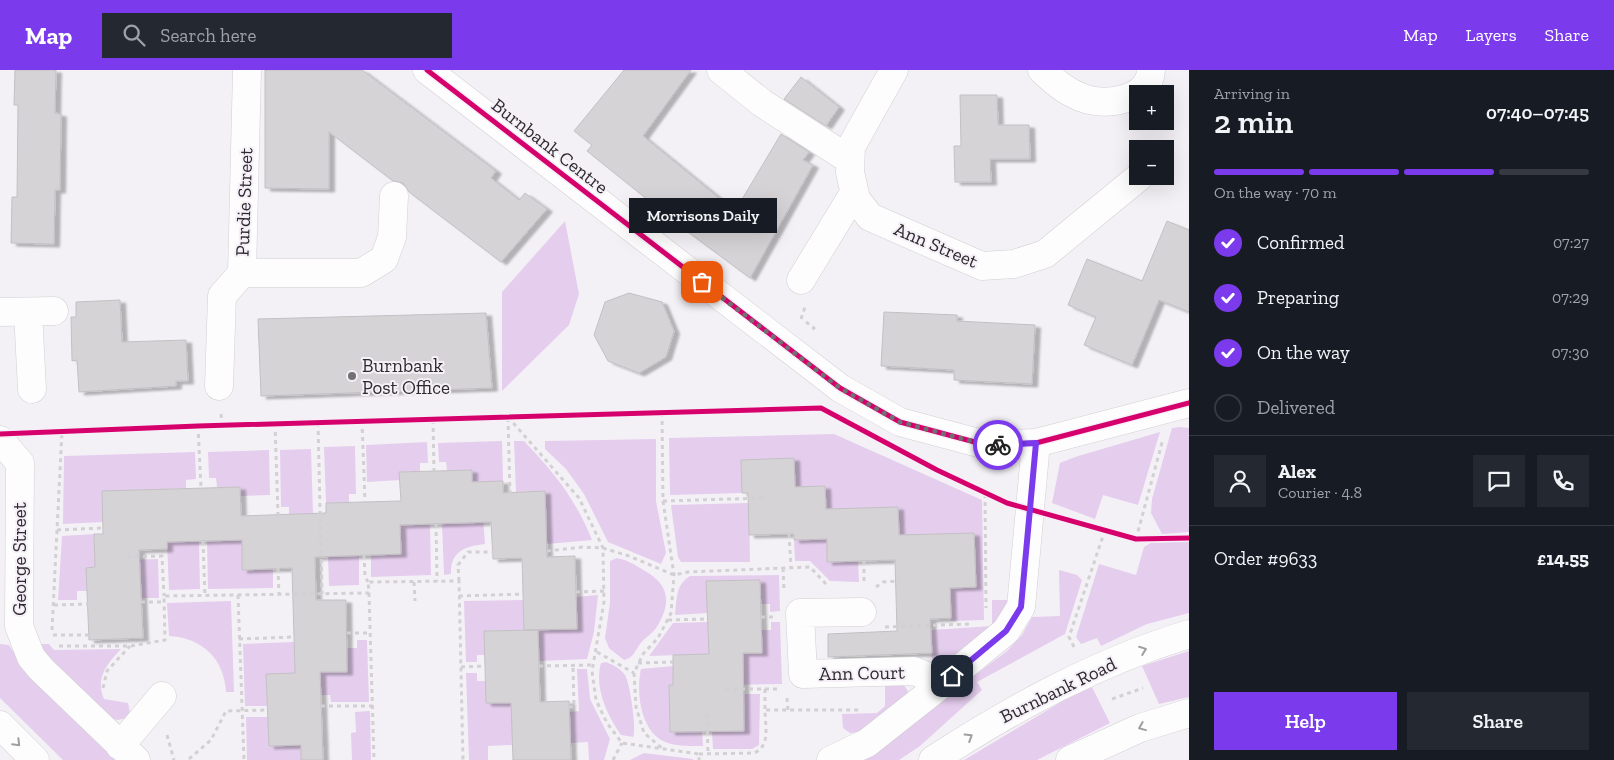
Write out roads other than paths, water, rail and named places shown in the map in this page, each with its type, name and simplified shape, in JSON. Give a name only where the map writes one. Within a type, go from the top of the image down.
[{"type":"street","name":"Purdie Street","points":[[219,386],[222,296],[242,273],[246,70]]},
{"type":"street","name":"Burnbank Centre","points":[[427,70],[840,388],[900,422],[986,445],[1036,443],[1189,403]]},
{"type":"street","points":[[721,70],[762,103],[850,160]]},
{"type":"street","name":"Ann Street","points":[[894,70],[851,147],[850,172],[854,193],[856,199],[870,217],[982,266],[1014,264],[1045,254],[1129,185]]},
{"type":"street","points":[[1042,70],[1062,88],[1085,99],[1109,102],[1141,92],[1149,84],[1151,70]]},
{"type":"street","points":[[801,280],[854,193]]},
{"type":"street","points":[[242,273],[361,273],[384,259],[392,237],[394,196]]},
{"type":"street","points":[[0,312],[41,311],[32,389]]},
{"type":"street","name":"George Street","points":[[0,440],[20,463],[17,610],[23,640],[31,657],[41,669],[128,753]]},
{"type":"street","points":[[831,760],[867,742],[1006,631],[1021,607],[1036,443]]},
{"type":"street","name":"Ann Court","points":[[863,599],[800,613],[803,674],[914,671],[927,676],[938,687]]},
{"type":"street","name":"Burnbank Road","points":[[932,760],[1006,714],[1084,674],[1189,634]]},
{"type":"street","points":[[128,753],[162,696]]},
{"type":"street","points":[[1070,760],[1140,728],[1189,713]]},
{"type":"street","points":[[0,725],[35,760]]},
{"type":"place","name":"Morrisons Daily","points":[[702,282]]},
{"type":"place","name":"Burnbank Post Office","points":[[352,376]]}]
